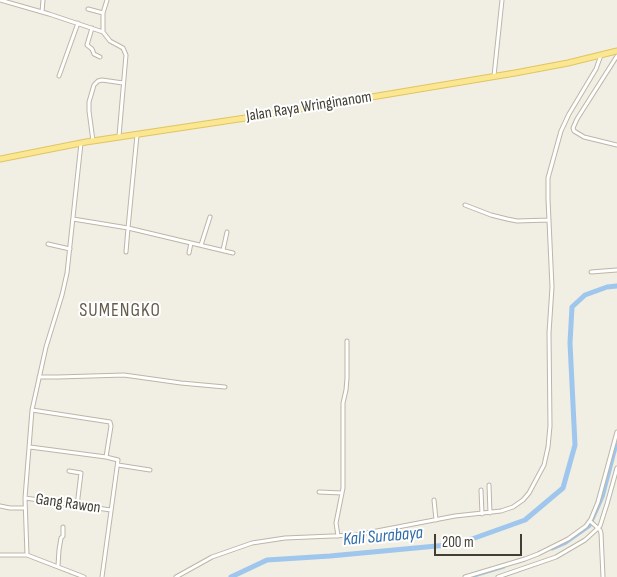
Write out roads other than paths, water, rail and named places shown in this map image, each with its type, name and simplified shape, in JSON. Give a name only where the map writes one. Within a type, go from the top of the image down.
[{"type":"main road","name":"Jalan Raya Wringinanom","points":[[0,159],[93,141],[252,117],[494,72],[568,63],[617,51]]},
{"type":"street","points":[[0,0],[103,32],[110,41],[123,48],[126,52],[119,137]]},
{"type":"street","points":[[42,12],[43,0]]},
{"type":"street","points":[[103,32],[103,13],[107,0]]},
{"type":"street","points":[[494,72],[502,0]]},
{"type":"street","points":[[88,9],[103,13]]},
{"type":"street","points":[[59,76],[78,23]]},
{"type":"street","points":[[92,28],[88,45],[94,54],[100,57]]},
{"type":"street","points":[[176,577],[212,557],[252,543],[285,538],[361,534],[462,515],[490,513],[513,507],[529,493],[542,472],[548,451],[550,426],[549,333],[552,287],[548,195],[549,174],[559,134],[596,69],[601,55]]},
{"type":"street","points":[[617,56],[577,119],[574,130],[580,136],[617,145]]},
{"type":"street","points":[[93,141],[89,111],[91,92],[94,85],[102,80],[123,83]]},
{"type":"street","points":[[569,114],[577,119]]},
{"type":"street","points":[[126,252],[137,135]]},
{"type":"street","points":[[27,555],[25,498],[32,410],[46,347],[66,280],[81,143]]},
{"type":"street","points":[[465,205],[507,220],[549,220]]},
{"type":"street","points":[[201,245],[210,217]]},
{"type":"street","points":[[73,219],[128,228],[233,253]]},
{"type":"street","points":[[223,250],[227,232]]},
{"type":"street","points":[[188,253],[191,243]]},
{"type":"street","points":[[48,244],[70,249]]},
{"type":"street","points":[[591,272],[617,270]]},
{"type":"street","points":[[338,536],[336,523],[342,493],[343,403],[347,378],[347,341]]},
{"type":"street","points":[[39,376],[124,375],[182,384],[225,387]]},
{"type":"street","points":[[32,410],[110,422],[106,457]]},
{"type":"street","points":[[465,577],[538,554],[568,539],[590,522],[598,502],[617,432]]},
{"type":"street","points":[[30,448],[118,460],[102,577]]},
{"type":"street","points":[[118,465],[150,470]]},
{"type":"street","points":[[498,577],[556,557],[585,540],[597,528],[615,485],[617,468]]},
{"type":"street","points":[[69,471],[81,473],[77,506]]},
{"type":"street","points":[[490,485],[490,513]]},
{"type":"street","points":[[481,490],[482,514]]},
{"type":"street","points":[[319,492],[342,493]]},
{"type":"street","name":"Gang Rawon","points":[[25,498],[112,510]]},
{"type":"street","points":[[434,500],[436,520]]},
{"type":"street","points":[[0,506],[25,508]]},
{"type":"street","points":[[590,522],[602,535],[603,577]]},
{"type":"street","points":[[58,566],[63,527]]},
{"type":"street","points":[[0,555],[27,555],[84,577]]},
{"type":"street","points":[[513,563],[515,570]]},
{"type":"waterway","name":"Kali Surabaya","points":[[231,577],[267,560],[458,544],[525,520],[563,488],[575,445],[570,343],[572,307],[585,295],[607,287],[617,286]]},
{"type":"waterway","points":[[552,549],[566,543],[590,526],[603,497],[617,444]]},
{"type":"waterway","points":[[471,577],[504,567]]},
{"type":"district","name":"SUMENGKO","points":[[120,311]]}]
